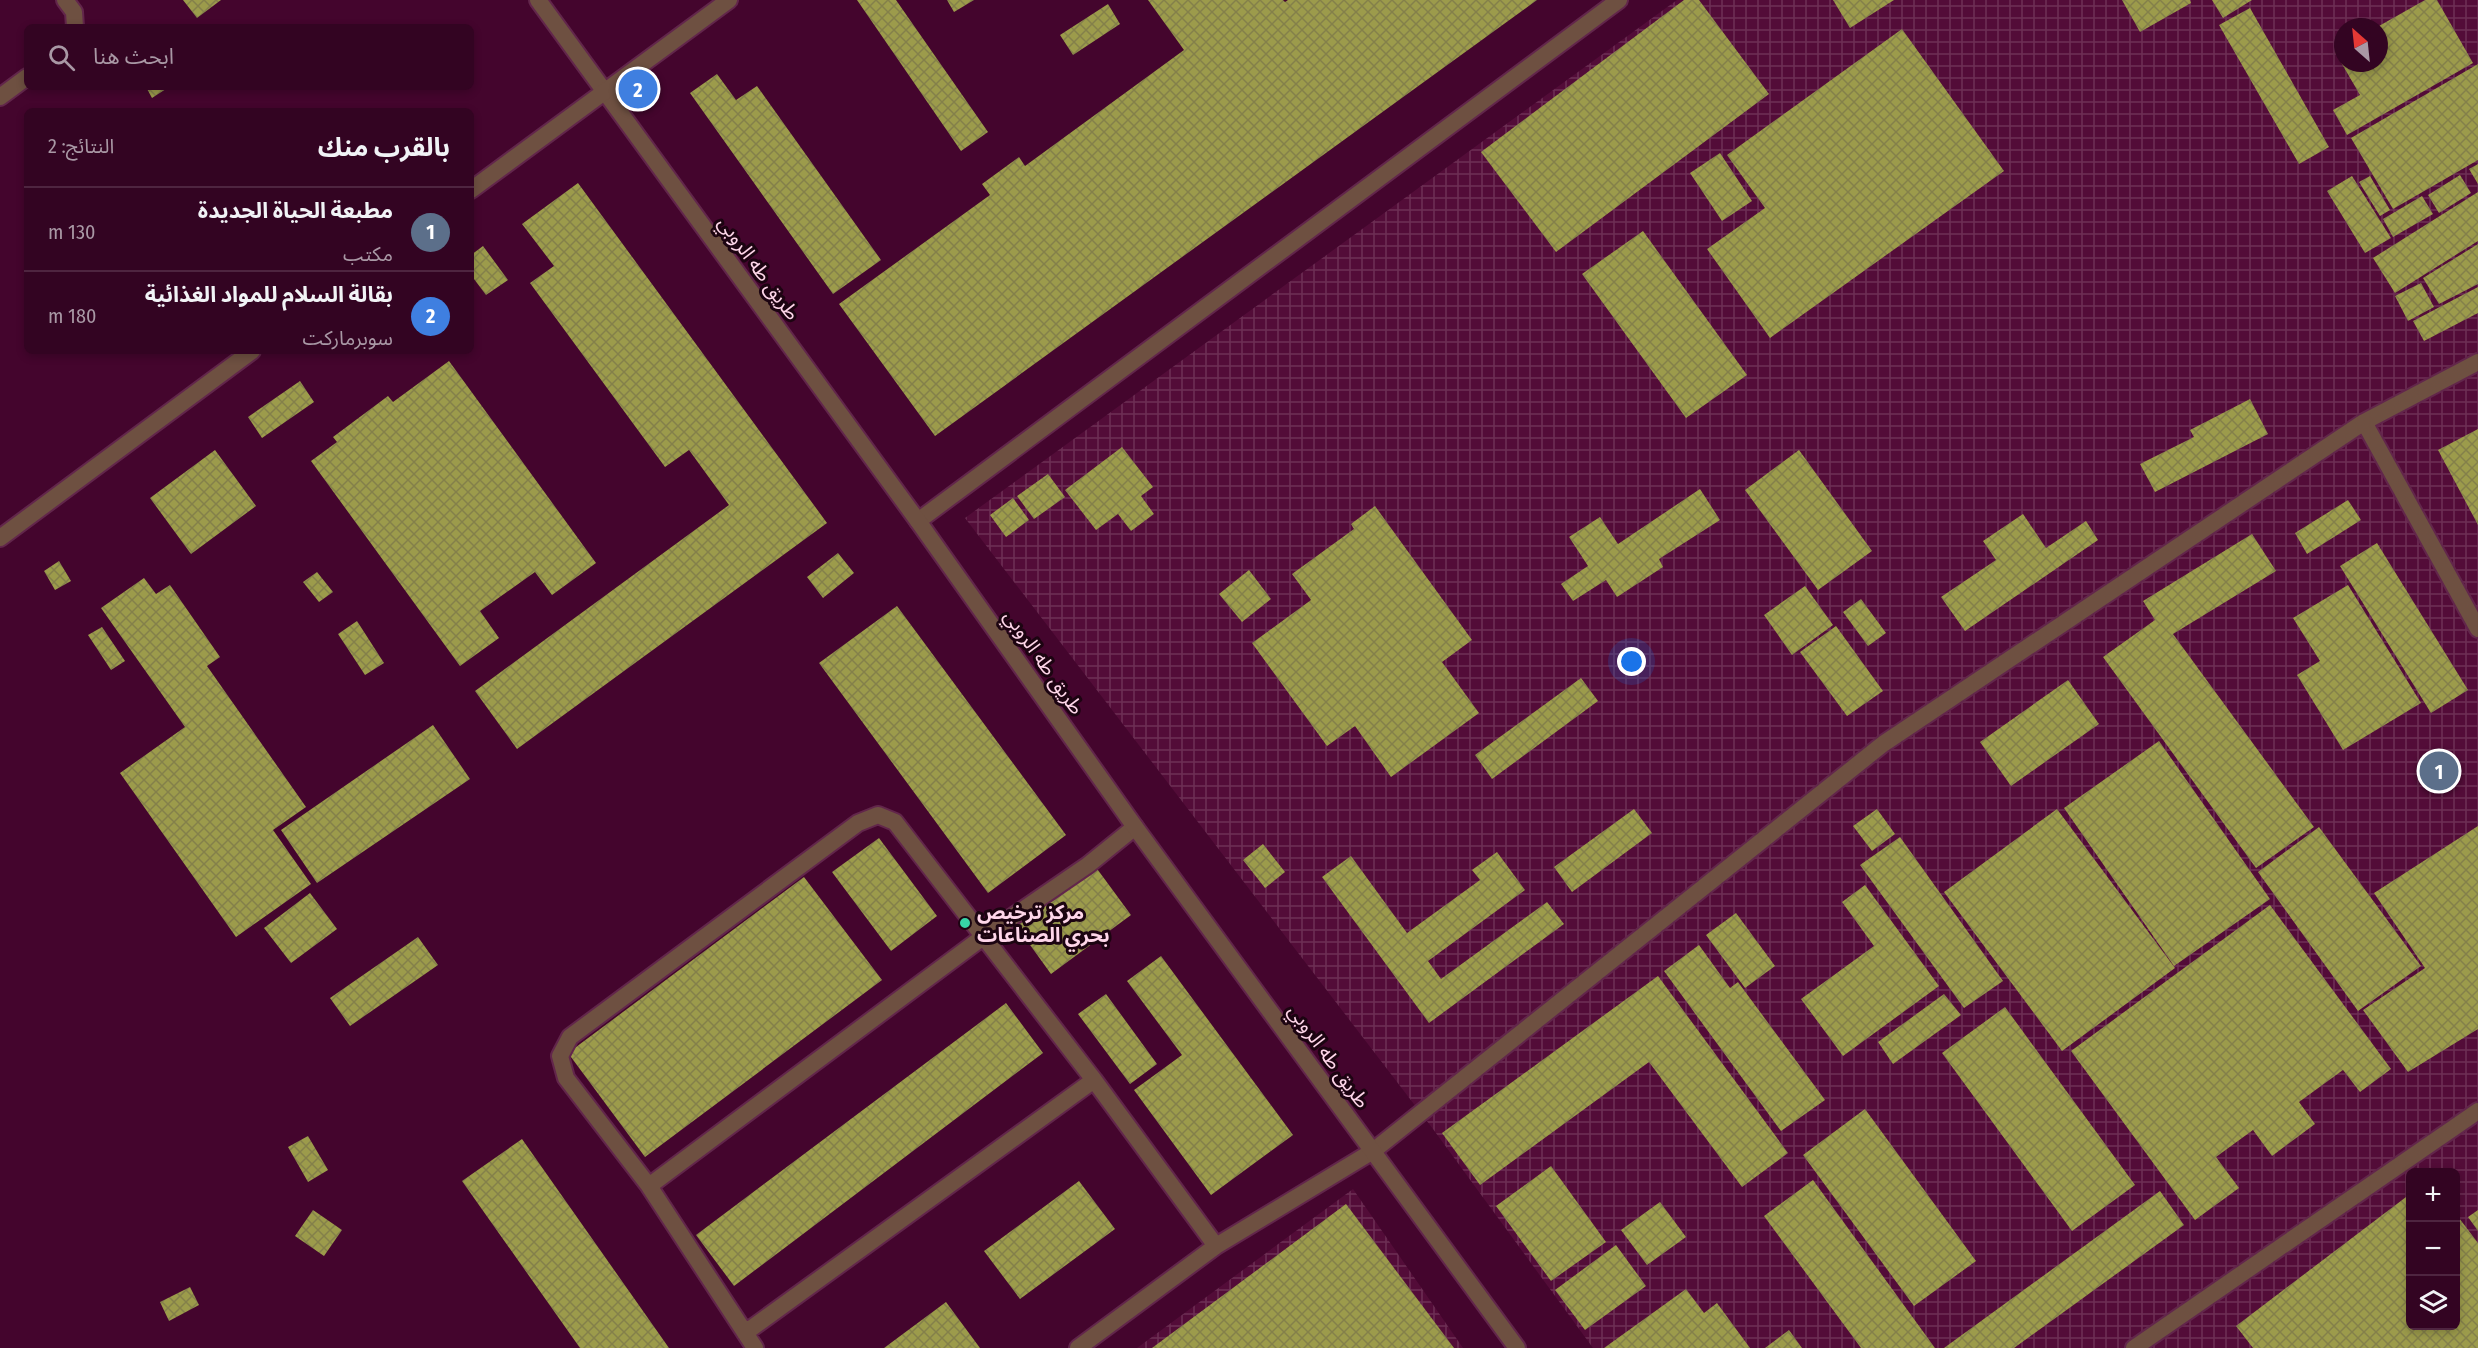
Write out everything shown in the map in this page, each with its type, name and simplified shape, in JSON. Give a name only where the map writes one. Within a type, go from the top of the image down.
[{"type":"street","points":[[65,0],[74,12],[75,24]]},
{"type":"street","name":"طريق طه الروبي","points":[[537,0],[918,521],[1135,827],[1517,1348]]},
{"type":"street","points":[[474,188],[729,0]]},
{"type":"street","points":[[918,521],[1620,0]]},
{"type":"street","points":[[0,97],[24,79]]},
{"type":"street","points":[[0,538],[248,354]]},
{"type":"street","points":[[1078,1348],[1216,1246],[1372,1151],[1883,744],[2364,422],[2478,362]]},
{"type":"street","points":[[2364,422],[2478,629]]},
{"type":"street","points":[[755,1348],[649,1186],[566,1078],[560,1056],[570,1037],[858,823],[878,815],[895,822],[1094,1080],[1216,1246]]},
{"type":"street","points":[[649,1186],[983,937],[1088,865],[1135,827]]},
{"type":"street","points":[[745,1333],[1094,1080]]},
{"type":"street","points":[[2134,1348],[2478,1111]]},
{"type":"shaded area","points":[[1677,0],[2478,0],[2478,1348],[1593,1348],[1433,1129],[965,518]]},
{"type":"shaded area","points":[[1353,1189],[1463,1348],[1137,1348]]},
{"type":"building","points":[[183,0],[221,0],[197,18]]},
{"type":"building","points":[[857,0],[896,0],[988,132],[961,151]]},
{"type":"building","points":[[947,0],[974,0],[954,12]]},
{"type":"building","points":[[1148,0],[1283,0],[1285,2],[1288,0],[1537,0],[935,436],[839,304],[990,195],[982,184],[1019,157],[1025,166],[1184,50]]},
{"type":"building","points":[[1684,0],[1699,0],[1769,94],[1556,252],[1481,152]]},
{"type":"building","points":[[1833,0],[1894,0],[1850,28]]},
{"type":"building","points":[[2122,0],[2190,0],[2191,3],[2140,32]]},
{"type":"building","points":[[2212,0],[2252,0],[2223,18]]},
{"type":"building","points":[[2425,0],[2437,0],[2473,63],[2347,135],[2333,110],[2360,95],[2347,72],[2388,72],[2388,21]]},
{"type":"building","points":[[1108,4],[1120,24],[1073,55],[1060,35]]},
{"type":"building","points":[[2250,8],[2329,147],[2299,164],[2219,25]]},
{"type":"building","points":[[1902,29],[2004,171],[1770,338],[1707,249],[1765,208],[1727,155]]},
{"type":"building","points":[[2478,64],[2478,160],[2393,209],[2351,138]]},
{"type":"building","points":[[717,74],[736,100],[757,86],[881,260],[833,294],[690,93]]},
{"type":"building","points":[[148,90],[164,90],[152,98]]},
{"type":"building","points":[[1720,153],[1752,201],[1722,221],[1690,173]]},
{"type":"building","points":[[2478,164],[2478,184],[2469,169]]},
{"type":"building","points":[[2460,175],[2471,193],[2439,213],[2428,195]]},
{"type":"building","points":[[2352,176],[2391,238],[2365,253],[2327,191]]},
{"type":"building","points":[[2370,176],[2390,210],[2380,216],[2359,182]]},
{"type":"building","points":[[578,183],[827,523],[517,749],[475,691],[729,505],[689,450],[665,467],[530,283],[554,266],[522,224]]},
{"type":"building","points":[[2478,192],[2478,241],[2395,293],[2373,258]]},
{"type":"building","points":[[2422,196],[2433,214],[2393,237],[2383,219]]},
{"type":"building","points":[[1643,231],[1747,375],[1686,418],[1582,274]]},
{"type":"building","points":[[2478,244],[2478,284],[2439,304],[2423,278]]},
{"type":"building","points":[[483,246],[508,280],[486,295],[474,279],[474,253]]},
{"type":"building","points":[[2421,283],[2434,307],[2408,321],[2395,296]]},
{"type":"building","points":[[2478,287],[2478,313],[2424,341],[2413,321]]},
{"type":"building","points":[[449,361],[596,563],[552,595],[535,572],[480,611],[499,638],[460,666],[311,461],[337,442],[333,437],[388,396],[393,402]]},
{"type":"building","points":[[300,381],[314,402],[262,438],[248,417]]},
{"type":"building","points":[[2250,399],[2268,434],[2155,492],[2140,464],[2194,437],[2190,430]]},
{"type":"building","points":[[2478,429],[2478,525],[2438,450]]},
{"type":"building","points":[[1122,447],[1153,487],[1141,496],[1154,514],[1131,531],[1118,514],[1096,530],[1065,490]]},
{"type":"building","points":[[215,450],[256,506],[191,554],[150,498]]},
{"type":"building","points":[[1799,450],[1872,551],[1818,590],[1745,490]]},
{"type":"building","points":[[1048,474],[1065,497],[1034,519],[1017,496]]},
{"type":"building","points":[[1700,489],[1720,520],[1659,559],[1663,567],[1617,597],[1606,580],[1573,601],[1561,584],[1588,566],[1569,537],[1600,517],[1618,544]]},
{"type":"building","points":[[1013,498],[1029,520],[1006,537],[990,515]]},
{"type":"building","points":[[2348,500],[2361,520],[2307,554],[2295,533]]},
{"type":"building","points":[[1375,506],[1472,640],[1442,662],[1479,713],[1391,777],[1355,726],[1327,746],[1252,643],[1311,600],[1292,574],[1354,529],[1351,524]]},
{"type":"building","points":[[2023,514],[2046,548],[2086,521],[2098,540],[1965,631],[1941,597],[1996,560],[1983,541]]},
{"type":"building","points":[[2252,534],[2276,571],[2173,634],[2314,827],[2256,868],[2103,657],[2155,620],[2143,601]]},
{"type":"building","points":[[2377,543],[2468,690],[2431,713],[2340,566]]},
{"type":"building","points":[[838,553],[854,573],[823,598],[807,577]]},
{"type":"building","points":[[59,561],[71,581],[55,590],[44,571]]},
{"type":"building","points":[[1249,570],[1271,599],[1242,622],[1219,594]]},
{"type":"building","points":[[317,572],[333,592],[319,602],[303,582]]},
{"type":"building","points":[[144,578],[156,594],[170,585],[220,657],[207,666],[306,807],[273,830],[311,884],[236,937],[120,773],[185,727],[101,608]]},
{"type":"building","points":[[2348,585],[2421,703],[2343,750],[2297,675],[2320,661],[2293,618]]},
{"type":"building","points":[[1805,586],[1833,625],[1792,655],[1764,615]]},
{"type":"building","points":[[1861,599],[1886,633],[1868,646],[1843,612]]},
{"type":"building","points":[[897,606],[1066,835],[988,893],[819,663]]},
{"type":"building","points":[[357,621],[384,663],[365,675],[338,634]]},
{"type":"building","points":[[1836,626],[1883,691],[1847,716],[1800,652]]},
{"type":"building","points":[[102,627],[125,661],[111,670],[88,635]]},
{"type":"building","points":[[1581,678],[1598,701],[1492,779],[1475,755]]},
{"type":"building","points":[[2068,680],[2099,724],[2011,786],[1980,742]]},
{"type":"building","points":[[433,725],[470,779],[317,883],[281,830]]},
{"type":"building","points":[[2159,741],[2270,899],[2174,966],[2064,808]]},
{"type":"building","points":[[1634,809],[1652,833],[1572,892],[1554,867]]},
{"type":"building","points":[[1877,809],[1895,834],[1872,851],[1853,826]]},
{"type":"building","points":[[2057,809],[2175,968],[2062,1051],[1944,892]]},
{"type":"building","points":[[2478,826],[2478,1029],[2408,1072],[2363,1010],[2425,968],[2374,893]]},
{"type":"building","points":[[2319,827],[2421,966],[2358,1011],[2258,872]]},
{"type":"building","points":[[1900,837],[2003,981],[1964,1008],[1860,865]]},
{"type":"building","points":[[879,838],[937,916],[891,951],[832,872]]},
{"type":"building","points":[[1263,844],[1285,872],[1265,888],[1243,860]]},
{"type":"building","points":[[1497,852],[1525,890],[1428,961],[1441,979],[1547,902],[1564,924],[1429,1023],[1322,877],[1351,856],[1407,933],[1480,880],[1472,870]]},
{"type":"building","points":[[1095,866],[1131,915],[1051,974],[1015,924]]},
{"type":"building","points":[[804,877],[882,980],[645,1157],[568,1053]]},
{"type":"building","points":[[1865,885],[1939,986],[1843,1056],[1801,999],[1874,946],[1842,902]]},
{"type":"building","points":[[310,893],[337,929],[291,963],[264,928]]},
{"type":"building","points":[[2270,905],[2391,1069],[2360,1092],[2343,1070],[2299,1102],[2315,1124],[2272,1156],[2253,1130],[2216,1157],[2239,1188],[2195,1220],[2071,1051]]},
{"type":"building","points":[[1736,913],[1775,966],[1745,988],[1706,935]]},
{"type":"building","points":[[418,937],[438,965],[350,1026],[330,998]]},
{"type":"building","points":[[1699,945],[1730,988],[1738,982],[1825,1100],[1781,1131],[1664,971]]},
{"type":"building","points":[[1161,956],[1293,1135],[1211,1195],[1134,1090],[1182,1055],[1127,981]]},
{"type":"building","points":[[1658,976],[1788,1153],[1742,1187],[1649,1062],[1480,1185],[1442,1133]]},
{"type":"building","points":[[1106,994],[1157,1064],[1130,1084],[1078,1014]]},
{"type":"building","points":[[1944,994],[1961,1015],[1893,1064],[1878,1042]]},
{"type":"building","points":[[1006,1003],[1043,1053],[734,1286],[696,1235]]},
{"type":"building","points":[[2005,1007],[2135,1185],[2072,1231],[1942,1053]]},
{"type":"building","points":[[1865,1109],[1976,1261],[1914,1306],[1803,1155]]},
{"type":"building","points":[[308,1136],[328,1170],[308,1182],[288,1147]]},
{"type":"building","points":[[522,1139],[669,1348],[580,1348],[462,1181]]},
{"type":"building","points":[[1551,1166],[1606,1242],[1551,1281],[1496,1206]]},
{"type":"building","points":[[1813,1180],[1935,1348],[1861,1348],[1764,1216]]},
{"type":"building","points":[[1079,1181],[1115,1229],[1020,1299],[984,1251]]},
{"type":"building","points":[[2160,1191],[2184,1225],[2014,1348],[1944,1348]]},
{"type":"building","points":[[2406,1197],[2406,1330],[2460,1330],[2460,1219],[2478,1243],[2478,1348],[2253,1348],[2236,1326]]},
{"type":"building","points":[[1660,1202],[1686,1237],[1647,1265],[1621,1230]]},
{"type":"building","points":[[1346,1204],[1454,1348],[1152,1348]]},
{"type":"building","points":[[313,1210],[342,1230],[324,1256],[295,1236]]},
{"type":"building","points":[[2478,1210],[2478,1231],[2468,1217]]},
{"type":"building","points":[[1616,1245],[1646,1286],[1585,1330],[1555,1290]]},
{"type":"building","points":[[190,1287],[199,1305],[169,1321],[160,1302]]},
{"type":"building","points":[[1686,1289],[1704,1313],[1717,1303],[1750,1348],[1604,1348]]},
{"type":"building","points":[[946,1302],[980,1348],[884,1348]]},
{"type":"building","points":[[1789,1330],[1802,1348],[1765,1348]]},
{"type":"place","name":"بقالة السلام للمواد الغذائية","points":[[638,89]]},
{"type":"place","name":"مطبعة الحياة الجديدة","points":[[2439,771]]},
{"type":"place","name":"مركز ترخيص بحري الصناعات","points":[[965,923]]}]
